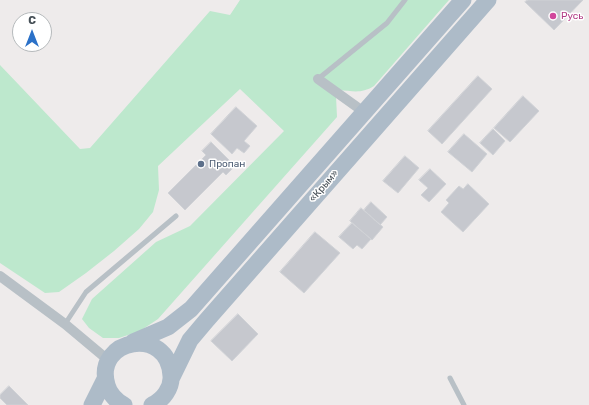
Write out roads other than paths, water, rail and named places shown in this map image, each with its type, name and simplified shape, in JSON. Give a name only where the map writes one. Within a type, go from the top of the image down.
[{"type":"main road","name":"«Крым»","points":[[108,360],[123,346],[168,327],[191,309],[463,0]]},
{"type":"main road","name":"«Крым»","points":[[152,405],[163,397],[168,389],[171,379],[190,340],[488,0]]},
{"type":"main road","points":[[133,342],[143,342],[153,345],[161,351],[167,359],[171,369],[171,379]]},
{"type":"main road","points":[[108,360],[105,369],[105,379],[108,389],[114,398],[124,405]]},
{"type":"main road","points":[[92,405],[105,379]]},
{"type":"street","points":[[318,79],[364,112]]},
{"type":"street","points":[[0,276],[65,324],[108,360]]},
{"type":"lane","points":[[318,79],[387,23],[405,0]]},
{"type":"lane","points":[[65,324],[86,292],[176,216]]},
{"type":"lane","points":[[450,378],[464,405]]},
{"type":"place","name":"Русь","points":[[553,16]]},
{"type":"place","name":"Пропан","points":[[201,164]]}]
